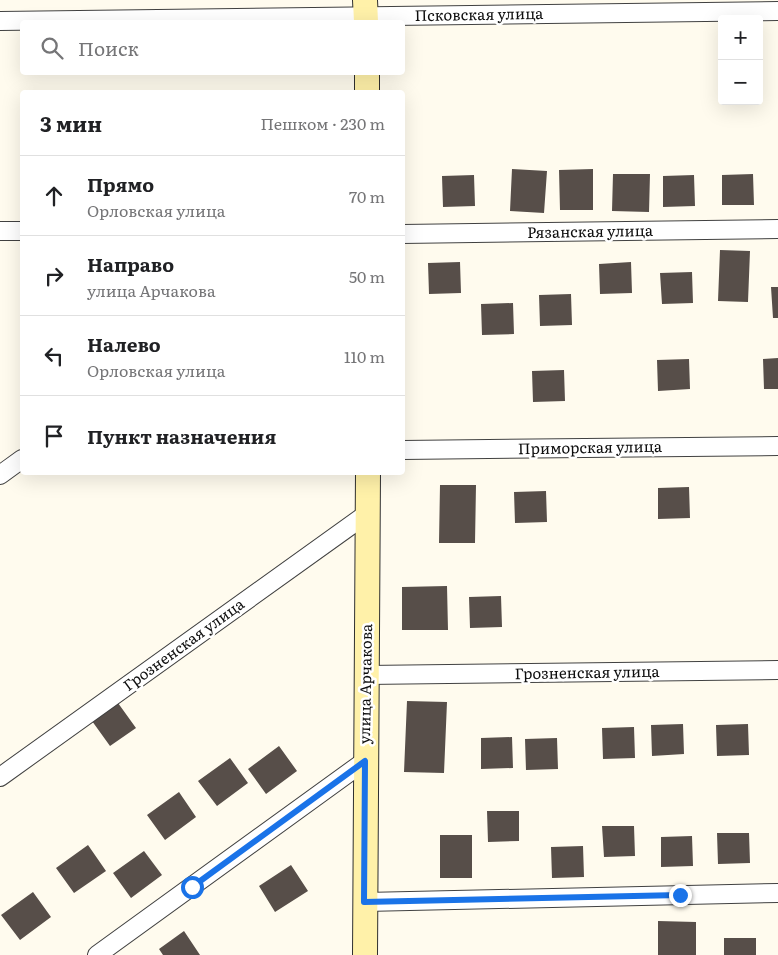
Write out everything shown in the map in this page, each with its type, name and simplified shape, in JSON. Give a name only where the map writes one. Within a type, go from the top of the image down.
[{"type":"street","name":"Псковская улица","points":[[81,20],[366,13],[778,11]]},
{"type":"street","name":"Псковская улица","points":[[0,22],[20,22]]},
{"type":"street","points":[[367,75],[367,90]]},
{"type":"street","name":"Рязанская улица","points":[[405,234],[778,229]]},
{"type":"street","points":[[0,231],[20,232]]},
{"type":"street","name":"Приморская улица","points":[[405,450],[778,446]]},
{"type":"street","points":[[0,475],[20,460]]},
{"type":"street","name":"улица Арчакова","points":[[365,955],[368,475]]},
{"type":"street","name":"Грозненская улица","points":[[0,777],[368,513]]},
{"type":"street","name":"Грозненская улица","points":[[366,675],[778,670]]},
{"type":"street","points":[[97,955],[365,761]]},
{"type":"street","points":[[364,902],[778,893]]},
{"type":"building","points":[[512,169],[547,171],[544,213],[510,211]]},
{"type":"building","points":[[593,169],[593,210],[560,210],[559,170]]},
{"type":"building","points":[[613,174],[650,174],[649,212],[612,211]]},
{"type":"building","points":[[753,174],[754,205],[722,205],[722,175]]},
{"type":"building","points":[[474,175],[475,206],[443,207],[442,176]]},
{"type":"building","points":[[694,175],[695,206],[663,207],[663,176]]},
{"type":"building","points":[[720,250],[750,251],[748,302],[718,301]]},
{"type":"building","points":[[460,262],[461,293],[429,294],[428,263]]},
{"type":"building","points":[[631,262],[632,293],[600,294],[599,264]]},
{"type":"building","points":[[692,272],[693,303],[662,304],[660,273]]},
{"type":"building","points":[[771,287],[778,287],[778,318],[773,318]]},
{"type":"building","points":[[571,294],[572,325],[540,326],[539,295]]},
{"type":"building","points":[[513,303],[514,334],[482,335],[481,304]]},
{"type":"building","points":[[778,358],[778,389],[764,389],[763,359]]},
{"type":"building","points":[[689,359],[690,389],[658,391],[657,360]]},
{"type":"building","points":[[564,370],[565,401],[533,402],[532,371]]},
{"type":"building","points":[[440,485],[476,485],[475,543],[439,543]]},
{"type":"building","points":[[689,487],[690,518],[658,519],[658,488]]},
{"type":"building","points":[[546,491],[547,522],[515,523],[514,492]]},
{"type":"building","points":[[447,586],[448,630],[402,630],[402,587]]},
{"type":"building","points":[[501,596],[502,627],[470,628],[469,597]]},
{"type":"building","points":[[407,701],[447,702],[444,773],[404,772]]},
{"type":"building","points":[[118,703],[136,728],[110,746],[92,721]]},
{"type":"building","points":[[683,724],[684,754],[652,756],[651,725]]},
{"type":"building","points":[[748,724],[749,755],[717,756],[716,725]]},
{"type":"building","points":[[634,727],[635,758],[603,759],[602,728]]},
{"type":"building","points":[[512,737],[513,768],[481,769],[481,738]]},
{"type":"building","points":[[557,738],[558,769],[526,770],[525,739]]},
{"type":"building","points":[[279,746],[297,771],[266,794],[248,769]]},
{"type":"building","points":[[230,758],[248,783],[217,806],[198,781]]},
{"type":"building","points":[[179,792],[196,817],[165,840],[147,815]]},
{"type":"building","points":[[487,811],[519,811],[519,841],[488,842]]},
{"type":"building","points":[[602,826],[634,826],[635,856],[604,857]]},
{"type":"building","points":[[717,833],[749,833],[750,863],[718,864]]},
{"type":"building","points":[[440,835],[472,835],[472,878],[440,878]]},
{"type":"building","points":[[692,836],[693,866],[661,867],[661,837]]},
{"type":"building","points":[[88,845],[106,871],[74,893],[56,868]]},
{"type":"building","points":[[583,846],[584,877],[552,878],[551,847]]},
{"type":"building","points":[[144,851],[162,875],[131,898],[113,873]]},
{"type":"building","points":[[291,865],[308,891],[275,912],[259,886]]},
{"type":"building","points":[[33,892],[51,917],[20,940],[1,915]]},
{"type":"building","points":[[658,921],[696,922],[696,955],[658,955]]},
{"type":"building","points":[[184,931],[200,955],[163,955],[159,949]]},
{"type":"building","points":[[724,938],[756,938],[756,955],[724,955]]},
{"type":"route","points":[[192,887],[365,761],[364,902],[680,895]]}]
